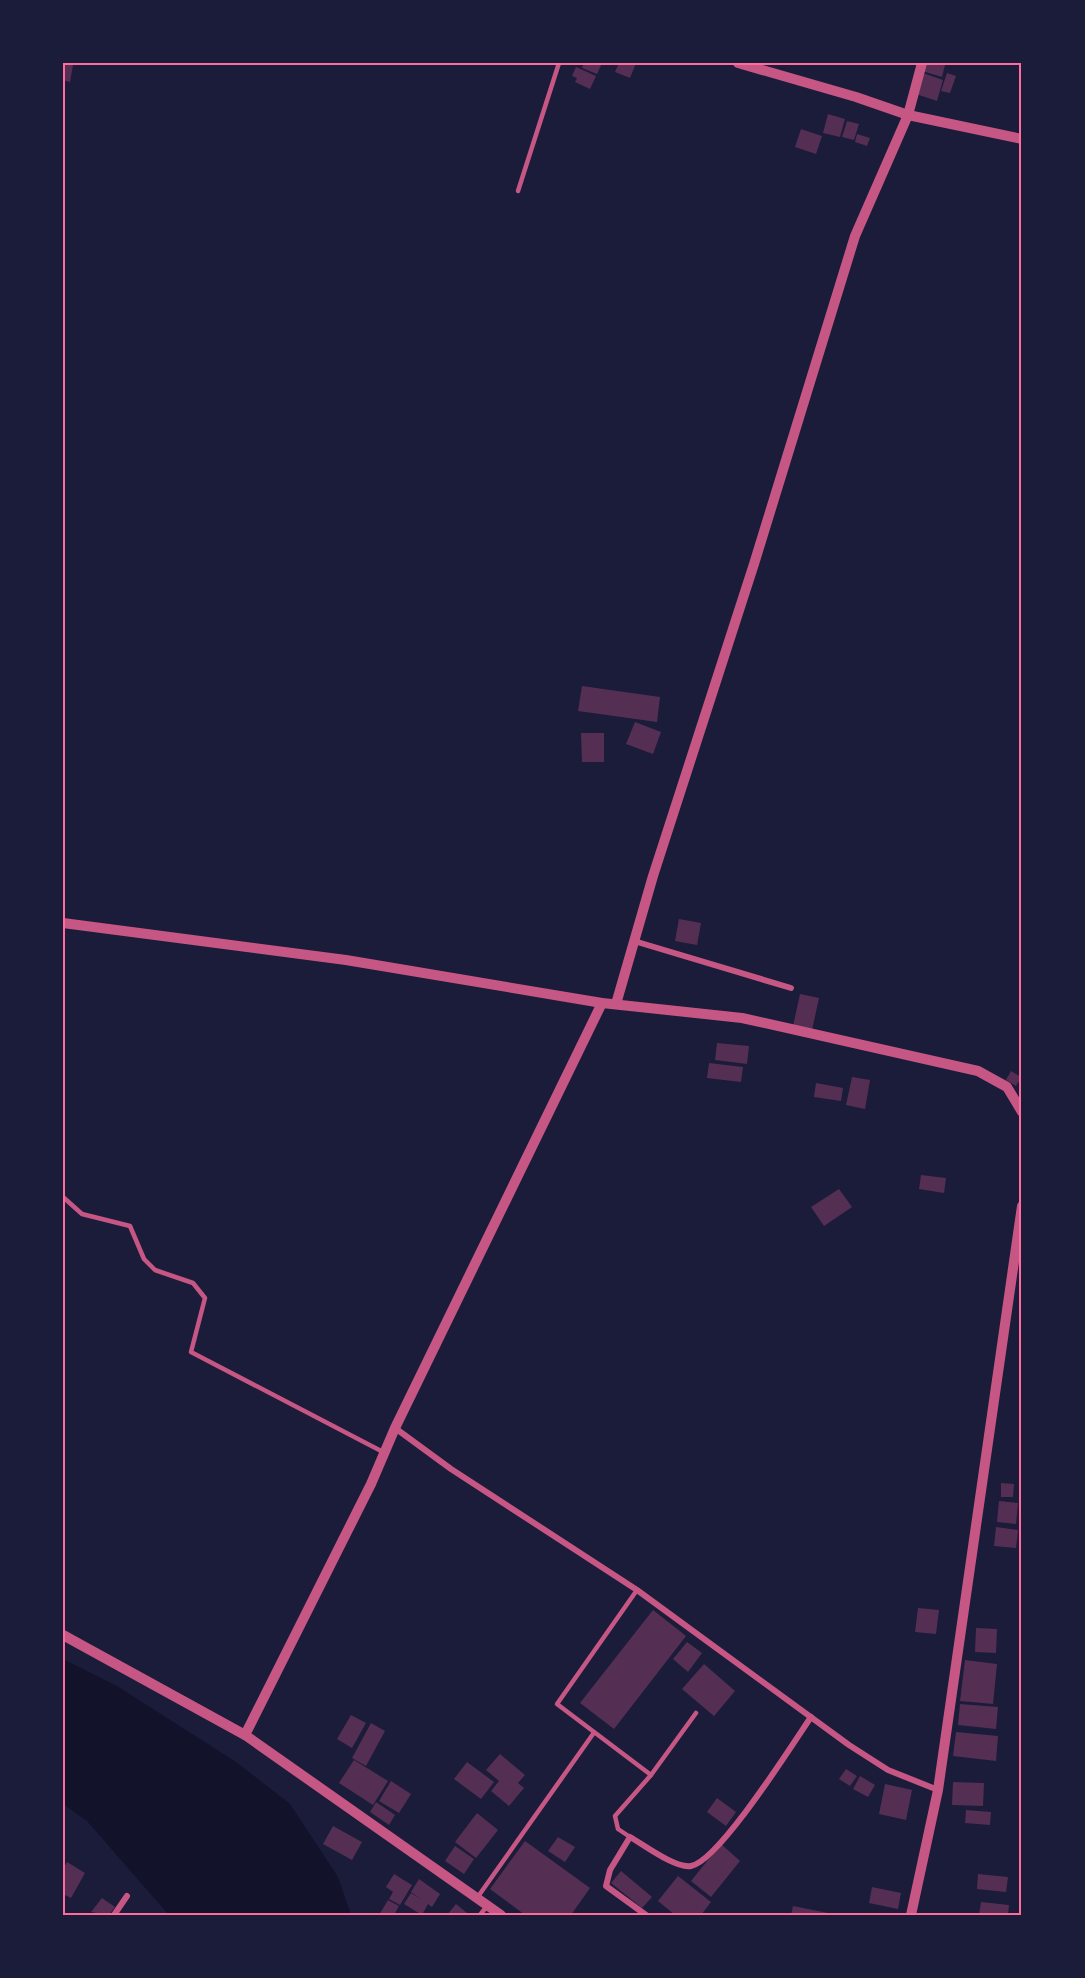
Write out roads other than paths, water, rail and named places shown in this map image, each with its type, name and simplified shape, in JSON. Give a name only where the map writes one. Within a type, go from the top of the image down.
[{"type":"street","points":[[738,63],[856,96],[908,115],[1022,139]]},
{"type":"street","points":[[616,1004],[855,236],[908,115],[921,63]]},
{"type":"street","points":[[63,923],[346,960],[616,1004],[742,1018],[978,1071],[1006,1087],[1022,1112]]},
{"type":"street","points":[[634,941],[791,988]]},
{"type":"street","points":[[245,1735],[385,1453],[395,1428],[602,1002]]},
{"type":"street","points":[[911,1915],[938,1790],[1022,1206]]},
{"type":"street","points":[[395,1428],[451,1469],[637,1590],[811,1718],[888,1770],[938,1790]]},
{"type":"street","points":[[63,1635],[245,1735],[477,1899],[483,1910],[501,1915]]},
{"type":"street","points":[[646,1915],[606,1886],[610,1870],[630,1837],[674,1863],[691,1866],[708,1857],[735,1824],[811,1718]]},
{"type":"street","points":[[114,1915],[127,1896]]},
{"type":"lane","points":[[518,190],[559,63]]},
{"type":"lane","points":[[63,1197],[82,1214],[130,1226],[144,1259],[155,1270],[194,1283],[205,1298],[191,1352],[385,1453]]},
{"type":"lane","points":[[637,1590],[557,1704],[593,1734],[651,1775]]},
{"type":"lane","points":[[630,1837],[618,1829],[615,1816],[651,1775],[696,1713]]},
{"type":"lane","points":[[477,1899],[593,1734]]}]
